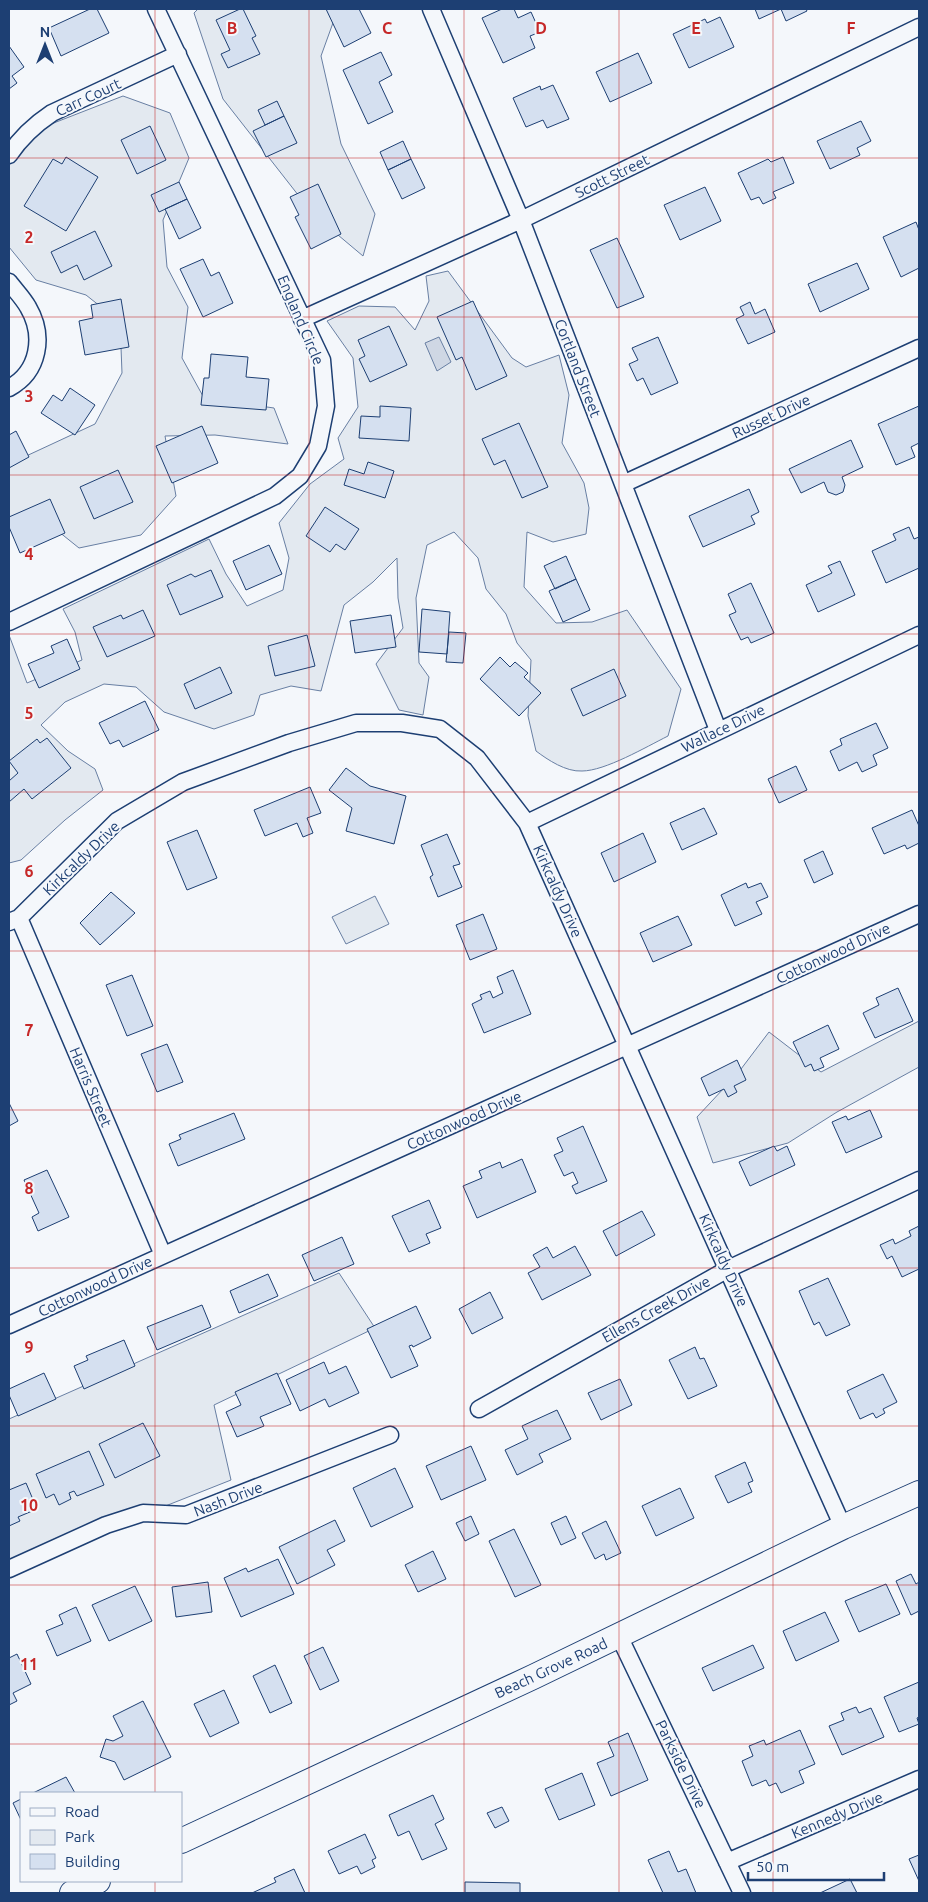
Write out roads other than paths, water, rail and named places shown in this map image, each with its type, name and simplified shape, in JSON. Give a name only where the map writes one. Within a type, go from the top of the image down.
[{"type":"street","name":"England Circle","points":[[9,622],[275,496],[300,476],[318,446],[326,406],[322,360],[156,9]]},
{"type":"street","name":"Cortland Street","points":[[431,9],[521,220],[718,730]]},
{"type":"street","name":"Scott Street","points":[[302,318],[521,220],[919,26]]},
{"type":"street","name":"Carr Court","points":[[9,155],[19,139],[35,124],[52,113],[178,54]]},
{"type":"street","points":[[9,282],[28,306],[36,323],[38,343],[34,366],[9,388]]},
{"type":"street","name":"Russet Drive","points":[[623,484],[919,348]]},
{"type":"street","name":"Wallace Drive","points":[[527,823],[919,635]]},
{"type":"street","name":"Kirkcaldy Drive","points":[[14,920],[117,821],[182,782],[289,743],[356,722],[402,722],[440,729],[477,758],[527,823],[843,1527]]},
{"type":"street","name":"Cottonwood Drive","points":[[9,1326],[919,914]]},
{"type":"street","name":"Harris Street","points":[[14,920],[163,1255]]},
{"type":"street","name":"Ellens Creek Drive","points":[[479,1409],[728,1270],[919,1180]]},
{"type":"street","name":"Nash Drive","points":[[9,1570],[106,1525],[143,1513],[186,1515],[390,1435]]},
{"type":"street","name":"Beach Grove Road","points":[[182,1841],[619,1636],[843,1527],[919,1494]]},
{"type":"street","name":"Parkside Drive","points":[[619,1636],[742,1893]]},
{"type":"street","name":"Kennedy Drive","points":[[727,1862],[919,1779]]},
{"type":"street","points":[[72,1893],[96,1882]]}]
